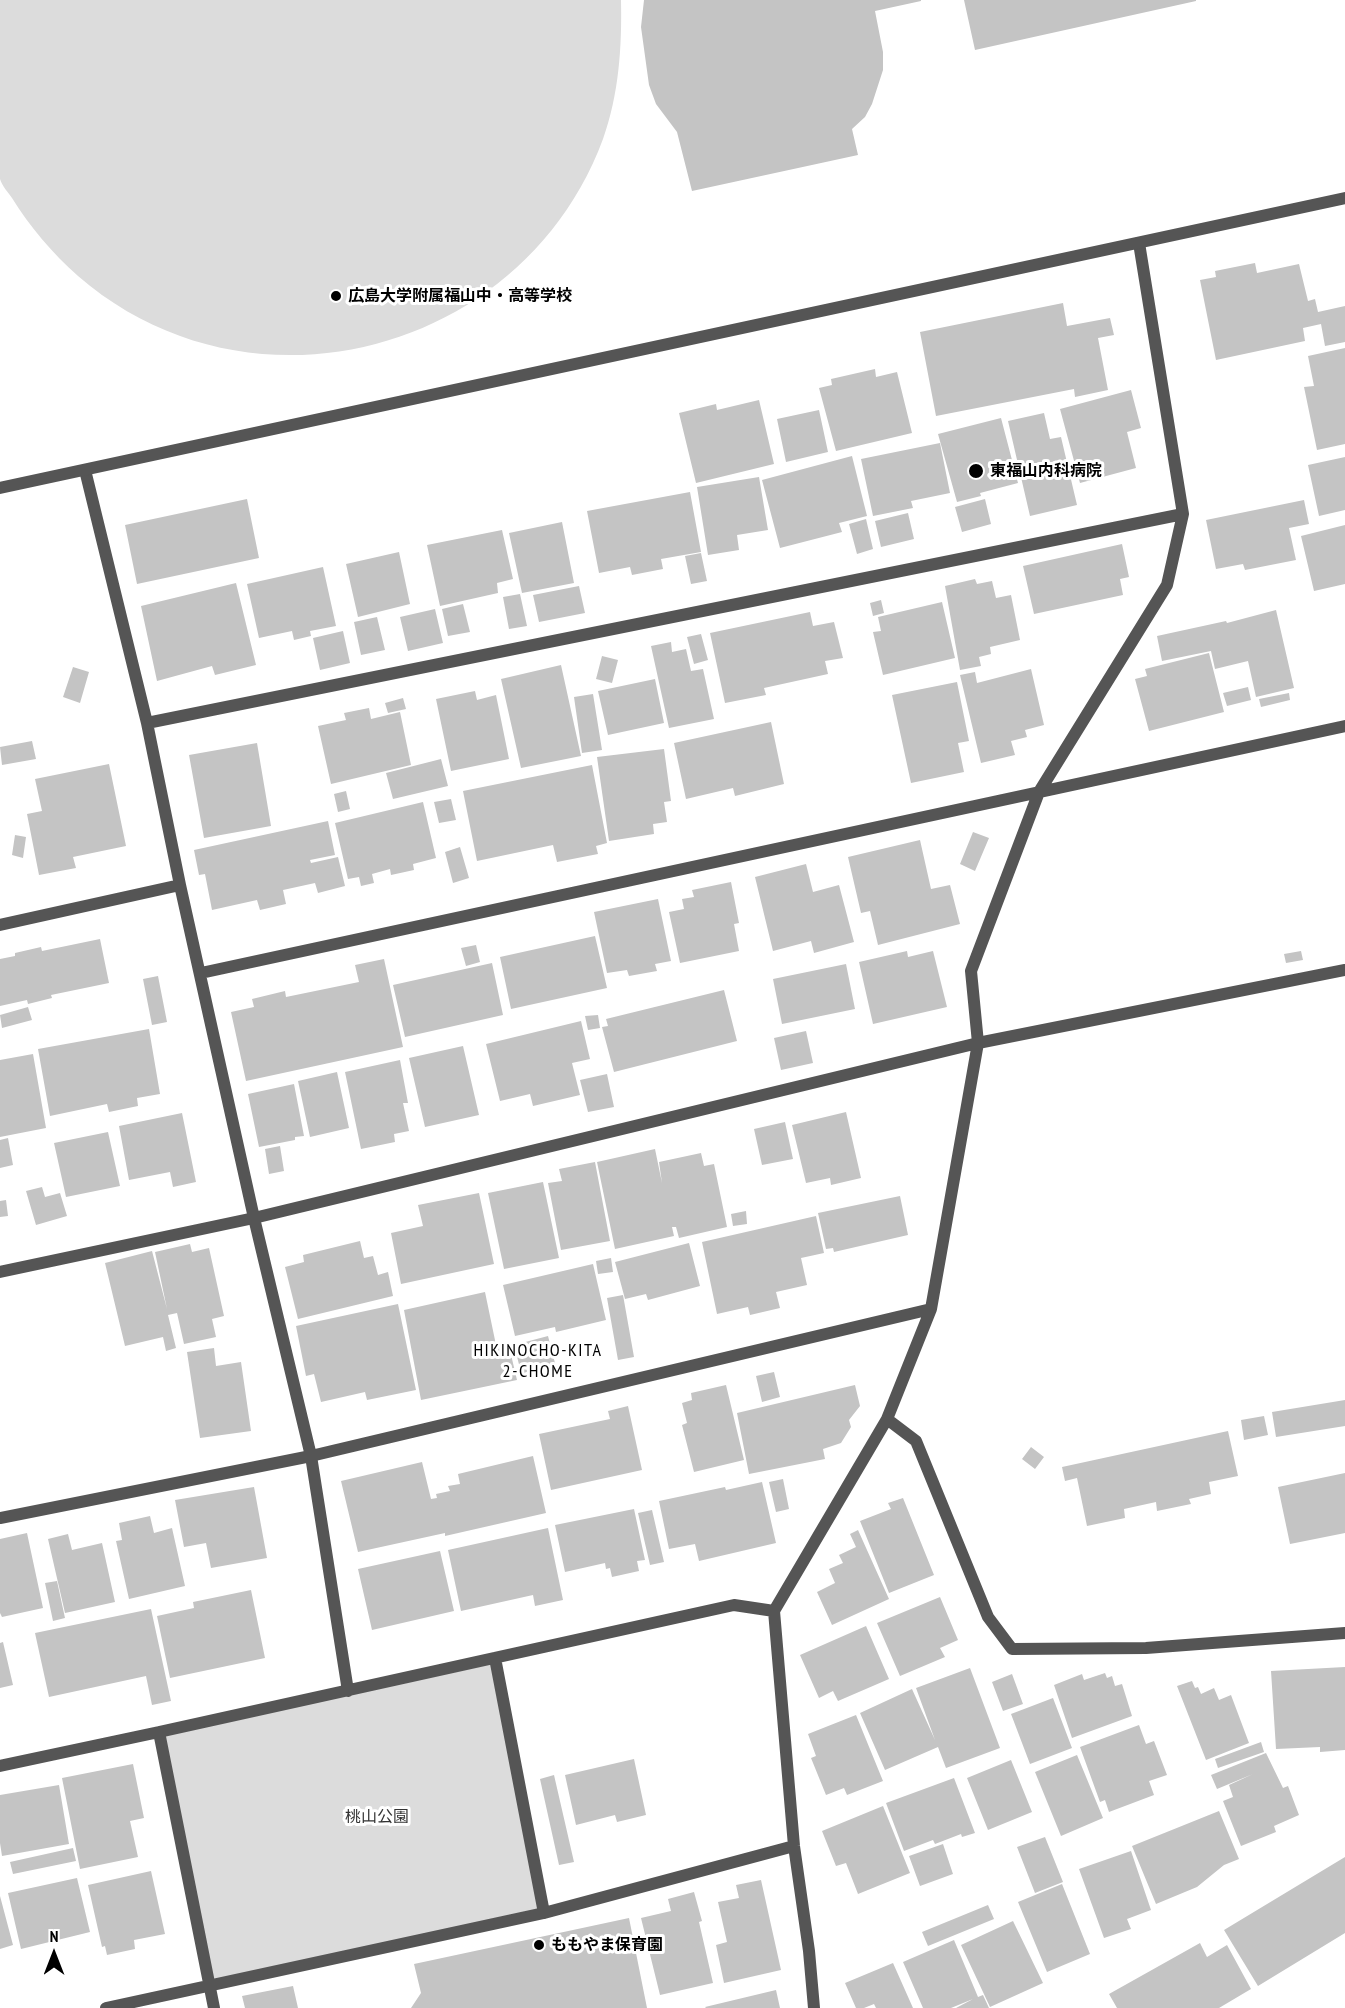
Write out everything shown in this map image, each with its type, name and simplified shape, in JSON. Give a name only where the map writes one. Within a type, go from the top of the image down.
[{"type":"street","points":[[0,488],[1345,198]]},
{"type":"street","points":[[814,2008],[809,1951],[794,1846],[774,1611],[887,1419],[931,1309],[978,1043],[971,971],[1038,792],[1167,585],[1183,514],[1139,243]]},
{"type":"street","points":[[85,470],[147,723],[180,885],[254,1218],[311,1456],[348,1691]]},
{"type":"street","points":[[147,723],[1183,514]]},
{"type":"street","points":[[201,973],[1345,726]]},
{"type":"street","points":[[0,925],[180,885]]},
{"type":"street","points":[[0,1272],[254,1218],[978,1043],[1345,970]]},
{"type":"street","points":[[0,1518],[311,1456],[931,1309]]},
{"type":"street","points":[[887,1419],[916,1441],[988,1617],[1012,1649],[1146,1648],[1345,1633]]},
{"type":"street","points":[[0,1766],[734,1605],[774,1611]]},
{"type":"street","points":[[495,1658],[544,1913]]},
{"type":"street","points":[[159,1732],[214,2008]]},
{"type":"street","points":[[106,2008],[544,1913],[794,1846]]},
{"type":"green space","points":[[0,0],[621,0],[621,35],[616,88],[603,139],[565,212],[512,272],[448,316],[376,344],[299,355],[222,348],[147,322],[78,276],[42,239],[4,187],[0,179]]},
{"type":"green space","name":"桃山公園","points":[[492,1664],[538,1910],[212,1980],[165,1735]]},
{"type":"building","points":[[644,0],[921,1],[875,11],[883,52],[883,70],[872,104],[865,117],[852,129],[858,155],[692,191],[677,132],[656,104],[649,85],[641,27]]},
{"type":"building","points":[[964,0],[1196,0],[1196,1],[975,50]]},
{"type":"building","points":[[1255,263],[1257,273],[1299,264],[1308,301],[1315,299],[1318,312],[1345,306],[1345,342],[1325,346],[1321,324],[1303,328],[1305,341],[1216,360],[1200,280],[1216,277],[1215,271]]},
{"type":"building","points":[[1063,303],[1067,326],[1110,318],[1114,335],[1098,338],[1108,390],[1075,397],[1074,389],[936,416],[920,332]]},
{"type":"building","points":[[1345,348],[1345,444],[1317,450],[1304,387],[1314,386],[1308,356]]},
{"type":"building","points":[[875,369],[876,377],[897,372],[912,433],[836,451],[819,388],[832,385],[831,379]]},
{"type":"building","points":[[1131,390],[1141,428],[1127,432],[1136,468],[1080,483],[1060,409]]},
{"type":"building","points":[[759,400],[774,464],[696,483],[679,413],[716,404],[717,410]]},
{"type":"building","points":[[819,410],[828,452],[786,462],[777,419]]},
{"type":"building","points":[[1044,413],[1050,439],[1061,437],[1077,505],[1030,516],[1008,421]]},
{"type":"building","points":[[1001,418],[1018,483],[957,502],[938,434]]},
{"type":"building","points":[[940,443],[950,493],[911,501],[913,508],[873,516],[861,459]]},
{"type":"building","points":[[852,456],[867,516],[839,523],[842,532],[780,548],[762,480]]},
{"type":"building","points":[[1345,457],[1345,510],[1319,516],[1308,465]]},
{"type":"building","points":[[759,477],[768,530],[737,535],[739,550],[708,555],[697,487]]},
{"type":"building","points":[[690,492],[701,552],[661,559],[663,569],[632,575],[630,567],[599,573],[587,511]]},
{"type":"building","points":[[247,499],[259,558],[137,584],[125,525]]},
{"type":"building","points":[[985,499],[991,524],[962,532],[955,507]]},
{"type":"building","points":[[1304,500],[1309,524],[1289,528],[1296,560],[1245,570],[1243,564],[1216,569],[1206,520]]},
{"type":"building","points":[[908,513],[914,539],[881,547],[875,521]]},
{"type":"building","points":[[866,519],[873,549],[857,554],[849,524]]},
{"type":"building","points":[[562,522],[574,583],[522,593],[509,533]]},
{"type":"building","points":[[1345,525],[1345,584],[1314,591],[1301,536]]},
{"type":"building","points":[[502,530],[513,579],[497,583],[498,593],[440,606],[427,545]]},
{"type":"building","points":[[1122,544],[1129,577],[1120,579],[1123,595],[1034,614],[1023,566]]},
{"type":"building","points":[[399,552],[410,604],[358,617],[346,564]]},
{"type":"building","points":[[701,553],[707,581],[691,584],[685,556]]},
{"type":"building","points":[[323,567],[336,626],[310,631],[311,636],[294,640],[292,631],[259,638],[247,584]]},
{"type":"building","points":[[975,579],[977,584],[992,581],[996,598],[1011,595],[1020,640],[990,647],[991,654],[979,657],[981,666],[960,670],[945,586]]},
{"type":"building","points":[[236,583],[256,665],[215,675],[212,666],[157,681],[141,606]]},
{"type":"building","points":[[579,586],[585,613],[539,622],[533,595]]},
{"type":"building","points":[[520,594],[527,626],[509,629],[503,597]]},
{"type":"building","points":[[881,600],[884,613],[873,616],[870,603]]},
{"type":"building","points":[[942,602],[955,658],[883,675],[873,632],[881,631],[878,617]]},
{"type":"building","points":[[463,604],[470,632],[448,636],[442,609]]},
{"type":"building","points":[[435,609],[443,643],[408,651],[400,617]]},
{"type":"building","points":[[1276,610],[1294,688],[1256,697],[1248,661],[1215,669],[1211,651],[1162,661],[1157,636],[1226,621],[1227,623]]},
{"type":"building","points":[[810,612],[813,626],[834,622],[843,658],[825,661],[828,674],[764,688],[766,695],[725,703],[710,633]]},
{"type":"building","points":[[377,617],[385,650],[361,655],[354,622]]},
{"type":"building","points":[[343,631],[350,663],[320,670],[313,638]]},
{"type":"building","points":[[701,634],[708,660],[694,664],[687,637]]},
{"type":"building","points":[[671,642],[672,652],[686,649],[691,671],[703,669],[714,719],[669,728],[651,646]]},
{"type":"building","points":[[1209,653],[1224,712],[1149,731],[1135,679],[1147,676],[1145,669]]},
{"type":"building","points":[[602,656],[618,660],[612,683],[596,679]]},
{"type":"building","points":[[561,665],[581,756],[521,768],[501,679]]},
{"type":"building","points":[[73,667],[89,672],[80,703],[63,697]]},
{"type":"building","points":[[1031,669],[1044,725],[1025,730],[1027,737],[1011,741],[1015,755],[981,763],[960,675],[975,672],[977,683]]},
{"type":"building","points":[[655,679],[664,723],[608,735],[598,691]]},
{"type":"building","points":[[957,682],[969,741],[958,743],[964,772],[911,783],[892,695]]},
{"type":"building","points":[[1248,687],[1251,700],[1227,706],[1223,693]]},
{"type":"building","points":[[475,691],[477,700],[496,695],[509,759],[451,771],[436,699]]},
{"type":"building","points":[[1289,693],[1290,700],[1261,707],[1259,699]]},
{"type":"building","points":[[593,694],[602,750],[582,753],[574,697]]},
{"type":"building","points":[[403,698],[406,709],[388,713],[385,703]]},
{"type":"building","points":[[369,708],[371,719],[400,712],[411,765],[331,784],[318,726],[346,720],[344,713]]},
{"type":"building","points":[[771,722],[784,784],[735,796],[733,788],[686,799],[674,743]]},
{"type":"building","points":[[32,741],[36,759],[2,765],[0,747]]},
{"type":"building","points":[[257,743],[271,826],[204,838],[189,755]]},
{"type":"building","points":[[664,749],[671,801],[664,802],[667,822],[653,824],[654,834],[609,841],[597,757]]},
{"type":"building","points":[[441,759],[448,786],[393,799],[386,773]]},
{"type":"building","points":[[109,764],[126,846],[73,857],[76,868],[39,875],[27,814],[42,811],[35,779]]},
{"type":"building","points":[[592,765],[607,843],[596,846],[598,854],[557,862],[553,845],[477,861],[463,791]]},
{"type":"building","points":[[346,791],[350,809],[338,812],[334,794]]},
{"type":"building","points":[[451,799],[456,820],[439,823],[434,802]]},
{"type":"building","points":[[423,802],[436,858],[413,864],[414,870],[391,875],[390,869],[372,874],[374,883],[361,886],[359,877],[348,879],[335,823]]},
{"type":"building","points":[[328,821],[335,855],[310,860],[311,863],[338,857],[345,886],[318,893],[315,883],[283,890],[286,904],[260,910],[257,900],[212,910],[205,874],[199,875],[194,850]]},
{"type":"building","points":[[973,832],[989,838],[975,871],[960,864]]},
{"type":"building","points":[[15,835],[26,837],[23,858],[12,855]]},
{"type":"building","points":[[920,840],[931,889],[950,885],[960,924],[878,945],[870,911],[861,913],[848,857]]},
{"type":"building","points":[[460,847],[469,878],[453,883],[445,852]]},
{"type":"building","points":[[806,864],[813,892],[839,885],[854,942],[814,953],[811,941],[773,951],[755,877]]},
{"type":"building","points":[[731,882],[739,923],[734,924],[739,951],[680,963],[669,912],[684,909],[682,899],[694,897],[692,890]]},
{"type":"building","points":[[658,899],[671,961],[655,964],[657,971],[629,976],[627,970],[607,973],[594,912]]},
{"type":"building","points":[[595,936],[607,988],[511,1009],[500,957]]},
{"type":"building","points":[[100,939],[109,983],[51,995],[52,998],[28,1004],[27,1000],[0,1006],[0,959],[41,947],[42,951]]},
{"type":"building","points":[[476,945],[480,962],[466,966],[461,948]]},
{"type":"building","points":[[907,951],[908,957],[933,951],[947,1007],[873,1024],[859,962]]},
{"type":"building","points":[[1301,951],[1303,960],[1286,963],[1284,954]]},
{"type":"building","points":[[384,959],[403,1047],[246,1081],[231,1012],[254,1007],[252,999],[285,991],[286,997],[359,982],[355,965]]},
{"type":"building","points":[[492,963],[503,1015],[405,1037],[393,985]]},
{"type":"building","points":[[846,964],[855,1009],[782,1024],[773,979]]},
{"type":"building","points":[[158,976],[167,1022],[152,1025],[143,979]]},
{"type":"building","points":[[724,990],[737,1041],[614,1072],[602,1027],[608,1026],[606,1019]]},
{"type":"building","points":[[28,1007],[32,1020],[2,1028],[0,1015]]},
{"type":"building","points":[[598,1015],[600,1028],[588,1030],[585,1016]]},
{"type":"building","points":[[581,1021],[590,1059],[572,1063],[580,1095],[533,1106],[530,1094],[500,1101],[486,1044]]},
{"type":"building","points":[[149,1029],[160,1094],[137,1098],[138,1106],[109,1112],[107,1104],[50,1116],[38,1049]]},
{"type":"building","points":[[806,1031],[813,1063],[781,1070],[774,1038]]},
{"type":"building","points":[[463,1046],[479,1115],[425,1127],[409,1058]]},
{"type":"building","points":[[33,1054],[46,1128],[0,1137],[0,1060]]},
{"type":"building","points":[[400,1060],[408,1103],[403,1103],[409,1131],[394,1134],[395,1142],[361,1149],[345,1072]]},
{"type":"building","points":[[337,1072],[349,1128],[310,1137],[298,1081]]},
{"type":"building","points":[[607,1074],[614,1107],[588,1112],[580,1080]]},
{"type":"building","points":[[294,1084],[304,1136],[259,1147],[248,1094]]},
{"type":"building","points":[[846,1112],[861,1178],[831,1185],[830,1178],[806,1183],[792,1125]]},
{"type":"building","points":[[182,1113],[196,1182],[173,1187],[170,1172],[129,1180],[119,1126]]},
{"type":"building","points":[[785,1122],[793,1159],[762,1165],[754,1129]]},
{"type":"building","points":[[108,1132],[120,1186],[66,1197],[54,1143]]},
{"type":"building","points":[[8,1138],[13,1165],[0,1168],[0,1140]]},
{"type":"building","points":[[280,1146],[284,1171],[269,1174],[265,1149]]},
{"type":"building","points":[[655,1149],[662,1183],[659,1162],[701,1153],[704,1166],[714,1164],[727,1227],[679,1238],[676,1227],[672,1227],[674,1236],[615,1249],[597,1162]]},
{"type":"building","points":[[595,1162],[610,1241],[561,1250],[548,1183],[562,1181],[559,1169]]},
{"type":"building","points":[[543,1182],[559,1258],[504,1269],[488,1193]]},
{"type":"building","points":[[42,1187],[45,1197],[60,1193],[67,1216],[36,1225],[26,1191]]},
{"type":"building","points":[[479,1193],[494,1264],[401,1284],[391,1233],[423,1226],[418,1205]]},
{"type":"building","points":[[900,1196],[908,1235],[834,1252],[833,1248],[826,1249],[818,1213]]},
{"type":"building","points":[[6,1200],[8,1216],[0,1217],[0,1201]]},
{"type":"building","points":[[746,1211],[747,1224],[733,1226],[731,1214]]},
{"type":"building","points":[[816,1216],[824,1253],[801,1258],[807,1285],[776,1292],[780,1308],[750,1315],[748,1307],[717,1314],[702,1242]]},
{"type":"building","points":[[360,1241],[364,1258],[373,1256],[378,1275],[388,1272],[393,1296],[298,1319],[285,1267],[304,1262],[303,1255]]},
{"type":"building","points":[[689,1243],[700,1286],[648,1300],[646,1294],[625,1299],[615,1262]]},
{"type":"building","points":[[190,1244],[192,1252],[209,1248],[224,1316],[212,1319],[216,1337],[184,1344],[177,1313],[168,1315],[176,1348],[166,1351],[163,1337],[125,1346],[105,1263],[152,1251],[167,1309],[155,1252]]},
{"type":"building","points":[[611,1258],[613,1272],[598,1274],[596,1261]]},
{"type":"building","points":[[593,1264],[606,1320],[556,1332],[555,1327],[515,1336],[503,1285]]},
{"type":"building","points":[[485,1292],[496,1345],[508,1342],[517,1380],[421,1400],[404,1310]]},
{"type":"building","points":[[623,1295],[634,1357],[618,1360],[607,1298]]},
{"type":"building","points":[[398,1304],[416,1390],[367,1400],[365,1392],[321,1402],[314,1374],[306,1376],[296,1326]]},
{"type":"building","points":[[548,1336],[556,1367],[522,1376],[514,1345]]},
{"type":"building","points":[[214,1348],[216,1366],[241,1362],[251,1431],[200,1438],[187,1352]]},
{"type":"building","points":[[774,1372],[780,1397],[762,1402],[756,1376]]},
{"type":"building","points":[[726,1385],[744,1460],[694,1472],[682,1425],[687,1423],[682,1403],[692,1400],[691,1393]]},
{"type":"building","points":[[855,1385],[860,1406],[849,1420],[851,1427],[841,1443],[823,1449],[825,1459],[749,1474],[737,1413]]},
{"type":"building","points":[[1345,1400],[1345,1426],[1276,1437],[1272,1412]]},
{"type":"building","points":[[628,1406],[642,1470],[551,1490],[539,1434],[610,1419],[608,1411]]},
{"type":"building","points":[[1264,1416],[1268,1435],[1244,1440],[1241,1420]]},
{"type":"building","points":[[1228,1431],[1238,1476],[1209,1482],[1211,1494],[1189,1499],[1191,1504],[1157,1511],[1156,1502],[1124,1509],[1125,1518],[1087,1526],[1077,1478],[1065,1481],[1062,1467]]},
{"type":"building","points":[[1031,1447],[1044,1457],[1035,1469],[1022,1459]]},
{"type":"building","points":[[533,1456],[546,1513],[445,1536],[445,1533],[358,1552],[341,1481],[422,1462],[431,1499],[437,1498],[436,1494],[450,1491],[448,1486],[460,1484],[458,1474]]},
{"type":"building","points":[[1345,1473],[1345,1533],[1290,1544],[1278,1487]]},
{"type":"building","points":[[783,1479],[789,1509],[776,1512],[769,1482]]},
{"type":"building","points":[[762,1482],[776,1543],[699,1561],[695,1544],[669,1549],[659,1501]]},
{"type":"building","points":[[254,1487],[267,1558],[211,1568],[206,1543],[184,1547],[175,1500]]},
{"type":"building","points":[[903,1498],[934,1575],[889,1593],[860,1521],[891,1509],[888,1503]]},
{"type":"building","points":[[634,1509],[645,1560],[637,1561],[639,1571],[612,1577],[610,1568],[606,1569],[605,1563],[565,1572],[555,1525]]},
{"type":"building","points":[[652,1510],[664,1562],[650,1565],[638,1513]]},
{"type":"building","points":[[150,1516],[154,1533],[172,1528],[185,1586],[129,1599],[116,1541],[122,1540],[119,1523]]},
{"type":"building","points":[[548,1528],[563,1600],[535,1606],[533,1595],[461,1611],[448,1550]]},
{"type":"building","points":[[858,1530],[889,1599],[832,1625],[817,1592],[835,1583],[829,1569],[843,1563],[839,1555],[856,1547],[850,1534]]},
{"type":"building","points":[[27,1533],[43,1608],[2,1617],[0,1613],[0,1539]]},
{"type":"building","points":[[68,1534],[72,1550],[102,1543],[115,1602],[65,1613],[48,1539]]},
{"type":"building","points":[[440,1551],[454,1611],[372,1630],[358,1569]]},
{"type":"building","points":[[57,1581],[65,1618],[53,1621],[45,1583]]},
{"type":"building","points":[[251,1590],[265,1658],[170,1678],[157,1616],[194,1608],[193,1602]]},
{"type":"building","points":[[940,1597],[958,1640],[940,1648],[945,1657],[900,1676],[877,1623]]},
{"type":"building","points":[[151,1609],[171,1701],[152,1705],[146,1676],[49,1697],[35,1633]]},
{"type":"building","points":[[866,1626],[889,1679],[838,1701],[833,1691],[819,1698],[800,1655]]},
{"type":"building","points":[[3,1642],[13,1685],[0,1688],[0,1643]]},
{"type":"building","points":[[1345,1667],[1345,1750],[1320,1752],[1320,1747],[1276,1749],[1271,1671]]},
{"type":"building","points":[[970,1668],[1000,1748],[946,1768],[938,1747],[885,1770],[860,1713],[912,1689],[935,1740],[916,1688]]},
{"type":"building","points":[[1105,1673],[1107,1678],[1112,1676],[1115,1686],[1122,1684],[1132,1716],[1072,1738],[1054,1685],[1082,1674],[1084,1680]]},
{"type":"building","points":[[1012,1674],[1023,1704],[1003,1711],[992,1682]]},
{"type":"building","points":[[1192,1681],[1201,1694],[1214,1688],[1219,1700],[1231,1695],[1249,1743],[1206,1760],[1177,1686]]},
{"type":"building","points":[[1053,1698],[1072,1748],[1030,1764],[1011,1714]]},
{"type":"building","points":[[856,1715],[883,1781],[847,1795],[844,1788],[826,1795],[811,1758],[816,1756],[808,1734]]},
{"type":"building","points":[[1139,1725],[1146,1744],[1154,1741],[1167,1775],[1149,1781],[1154,1795],[1109,1812],[1105,1800],[1100,1802],[1080,1747]]},
{"type":"building","points":[[1261,1742],[1264,1752],[1218,1768],[1215,1759]]},
{"type":"building","points":[[1266,1753],[1283,1788],[1288,1786],[1299,1815],[1274,1826],[1276,1832],[1241,1846],[1223,1801],[1233,1797],[1229,1785],[1253,1774],[1217,1789],[1211,1775]]},
{"type":"building","points":[[1077,1755],[1103,1818],[1061,1836],[1035,1772]]},
{"type":"building","points":[[634,1759],[646,1815],[617,1822],[615,1815],[576,1825],[565,1775]]},
{"type":"building","points":[[1011,1760],[1032,1812],[988,1830],[967,1778]]},
{"type":"building","points":[[133,1764],[144,1818],[130,1821],[138,1857],[80,1869],[62,1778]]},
{"type":"building","points":[[554,1775],[574,1862],[559,1865],[540,1779]]},
{"type":"building","points":[[954,1778],[975,1833],[962,1837],[961,1834],[935,1844],[933,1840],[904,1851],[886,1803]]},
{"type":"building","points":[[59,1785],[69,1844],[2,1856],[0,1795]]},
{"type":"building","points":[[883,1806],[910,1873],[858,1894],[846,1863],[836,1866],[822,1831]]},
{"type":"building","points":[[1219,1811],[1239,1859],[1224,1865],[1197,1887],[1156,1904],[1132,1846]]},
{"type":"building","points":[[1045,1837],[1063,1882],[1035,1893],[1017,1847]]},
{"type":"building","points":[[943,1844],[953,1874],[920,1886],[909,1856]]},
{"type":"building","points":[[73,1848],[76,1861],[13,1874],[10,1862]]},
{"type":"building","points":[[1131,1851],[1151,1910],[1127,1919],[1131,1929],[1104,1938],[1079,1869]]},
{"type":"building","points":[[1345,1857],[1345,1933],[1258,1986],[1224,1930]]},
{"type":"building","points":[[151,1871],[165,1934],[134,1940],[135,1949],[107,1955],[105,1946],[102,1947],[88,1885]]},
{"type":"building","points":[[77,1878],[90,1932],[21,1949],[8,1893]]},
{"type":"building","points":[[761,1880],[781,1970],[724,1983],[716,1945],[727,1942],[718,1902],[739,1898],[736,1885]]},
{"type":"building","points":[[1062,1884],[1090,1954],[1047,1972],[1018,1902]]},
{"type":"building","points":[[694,1892],[702,1921],[699,1922],[713,1983],[660,1995],[641,1918],[671,1911],[668,1899]]},
{"type":"building","points":[[0,1896],[13,1945],[0,1949]]},
{"type":"building","points":[[988,1905],[994,1919],[928,1946],[922,1932]]},
{"type":"building","points":[[629,1918],[647,2008],[411,2008],[421,1993],[414,1964]]},
{"type":"building","points":[[1013,1921],[1043,1983],[990,2007],[961,1945]]},
{"type":"building","points":[[954,1940],[978,1997],[983,1995],[989,2008],[956,2008],[973,1999],[951,2008],[923,2008],[903,1962]]},
{"type":"building","points":[[1200,1943],[1207,1957],[1227,1945],[1251,1989],[1219,2008],[1117,2008],[1109,1994]]},
{"type":"building","points":[[893,1963],[913,2008],[876,2008],[874,2004],[856,2008],[845,1983]]},
{"type":"building","points":[[293,1986],[298,2008],[245,2008],[242,1996]]},
{"type":"building","points":[[776,1990],[780,2008],[705,2007]]},
{"type":"place","name":"広島大学附属福山中・高等学校","points":[[336,296]]},
{"type":"place","name":"東福山内科病院","points":[[976,471]]},
{"type":"place","name":"ももやま保育園","points":[[539,1945]]},
{"type":"district","name":"HIKINOCHO-KITA 2-CHOME","points":[[538,1361]]}]
